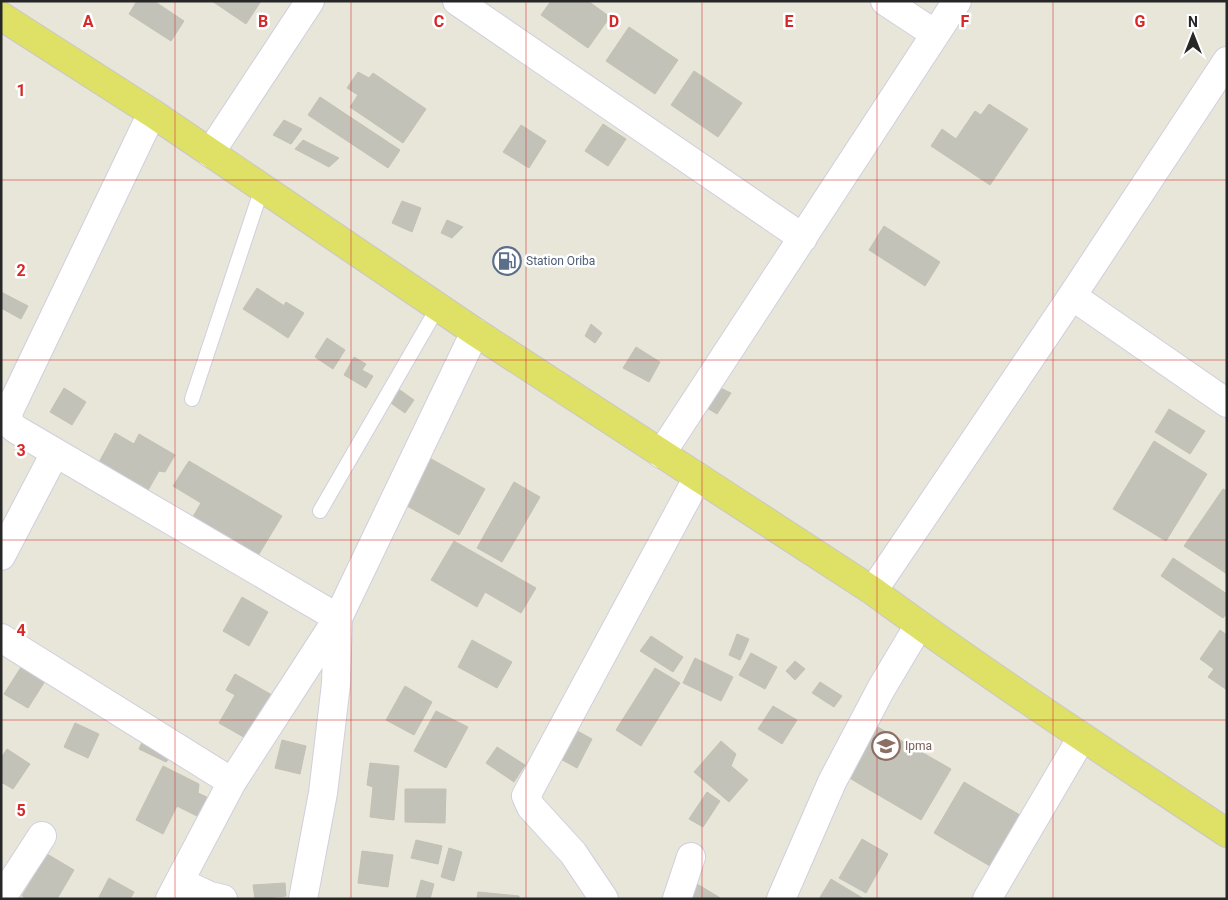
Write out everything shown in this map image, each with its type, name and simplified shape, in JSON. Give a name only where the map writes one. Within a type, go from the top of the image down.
[{"type":"main road","points":[[1,16],[152,113],[475,332],[873,591],[919,625],[1082,737],[1227,833]]},
{"type":"street","points":[[210,153],[310,1]]},
{"type":"street","points":[[457,1],[803,238]]},
{"type":"street","points":[[885,1],[935,34]]},
{"type":"street","points":[[661,454],[957,1]]},
{"type":"street","points":[[873,591],[1072,296],[1227,61]]},
{"type":"street","points":[[152,113],[9,411],[8,419],[11,426],[55,453],[338,618]]},
{"type":"street","points":[[1072,296],[1227,403]]},
{"type":"street","points":[[223,899],[175,890],[232,782],[338,618],[475,332]]},
{"type":"street","points":[[1,556],[55,453]]},
{"type":"street","points":[[604,899],[573,853],[531,807],[526,796],[698,477]]},
{"type":"street","points":[[303,899],[323,793],[336,684],[338,618]]},
{"type":"street","points":[[782,899],[832,782],[881,689],[919,625]]},
{"type":"street","points":[[1,638],[232,782]]},
{"type":"street","points":[[987,899],[1082,737]]},
{"type":"street","points":[[1,899],[42,836]]},
{"type":"street","points":[[677,899],[691,857]]},
{"type":"lane","points":[[192,399],[262,188]]},
{"type":"lane","points":[[320,511],[438,307]]},
{"type":"building","points":[[137,1],[154,1],[184,21],[171,41],[129,14]]},
{"type":"building","points":[[212,1],[261,1],[246,24]]},
{"type":"building","points":[[551,1],[588,1],[610,17],[588,48],[541,15]]},
{"type":"building","points":[[629,27],[678,60],[655,94],[606,61]]},
{"type":"building","points":[[694,71],[742,103],[718,137],[671,105]]},
{"type":"building","points":[[358,72],[369,78],[373,73],[426,109],[403,143],[350,107],[358,95],[347,88]]},
{"type":"building","points":[[320,97],[400,150],[388,168],[308,115]]},
{"type":"building","points":[[989,104],[1028,129],[990,185],[931,146],[942,129],[956,139],[975,111],[981,115]]},
{"type":"building","points":[[284,120],[302,129],[291,144],[273,135]]},
{"type":"building","points":[[603,124],[626,139],[608,166],[585,151]]},
{"type":"building","points":[[521,125],[546,141],[529,168],[503,152]]},
{"type":"building","points":[[303,140],[339,158],[329,167],[295,149]]},
{"type":"building","points":[[402,201],[421,208],[412,232],[392,223]]},
{"type":"building","points":[[447,220],[463,227],[452,238],[441,233]]},
{"type":"building","points":[[884,226],[940,262],[925,286],[869,250]]},
{"type":"building","points":[[257,288],[283,305],[270,326],[243,309]]},
{"type":"building","points":[[1,292],[28,306],[21,319],[1,308]]},
{"type":"building","points":[[286,302],[304,313],[288,338],[270,326]]},
{"type":"building","points":[[591,324],[602,333],[595,343],[585,336]]},
{"type":"building","points":[[327,338],[345,350],[333,369],[315,357]]},
{"type":"building","points":[[636,347],[660,362],[649,382],[623,368]]},
{"type":"building","points":[[354,357],[366,364],[362,370],[373,376],[366,388],[344,375]]},
{"type":"building","points":[[714,385],[731,393],[717,414],[702,405]]},
{"type":"building","points":[[64,388],[86,402],[72,425],[50,412]]},
{"type":"building","points":[[397,388],[414,400],[405,413],[388,401]]},
{"type":"building","points":[[1169,409],[1205,431],[1190,454],[1155,432]]},
{"type":"building","points":[[115,433],[134,444],[139,434],[175,455],[165,472],[159,471],[147,492],[98,464]]},
{"type":"building","points":[[1154,441],[1207,474],[1166,541],[1113,509]]},
{"type":"building","points":[[426,456],[485,489],[459,535],[400,502]]},
{"type":"building","points":[[189,461],[282,516],[256,559],[191,520],[201,503],[173,486]]},
{"type":"building","points":[[514,482],[540,497],[518,535],[492,521]]},
{"type":"building","points":[[1223,489],[1227,491],[1227,548],[1215,566],[1184,546]]},
{"type":"building","points":[[492,521],[518,535],[502,562],[477,548]]},
{"type":"building","points":[[454,541],[536,588],[521,613],[485,592],[477,607],[431,580]]},
{"type":"building","points":[[1227,548],[1227,574],[1215,566]]},
{"type":"building","points":[[1173,558],[1227,594],[1227,613],[1223,618],[1161,576]]},
{"type":"building","points":[[242,597],[268,612],[249,646],[223,631]]},
{"type":"building","points":[[1220,630],[1227,635],[1227,690],[1208,677],[1214,669],[1200,659]]},
{"type":"building","points":[[737,634],[749,639],[740,660],[729,655]]},
{"type":"building","points":[[651,636],[683,657],[673,672],[640,651]]},
{"type":"building","points":[[472,640],[512,662],[497,688],[458,667]]},
{"type":"building","points":[[751,653],[777,667],[765,689],[739,675]]},
{"type":"building","points":[[695,658],[733,677],[721,701],[683,683]]},
{"type":"building","points":[[795,661],[805,669],[795,680],[786,671]]},
{"type":"building","points":[[23,664],[47,678],[28,708],[4,694]]},
{"type":"building","points":[[655,668],[680,683],[641,746],[616,730]]},
{"type":"building","points":[[235,674],[272,695],[247,739],[219,723],[235,695],[226,690]]},
{"type":"building","points":[[820,682],[842,696],[834,707],[812,693]]},
{"type":"building","points":[[405,686],[432,702],[414,735],[386,720]]},
{"type":"building","points":[[773,706],[797,720],[782,744],[758,729]]},
{"type":"building","points":[[436,711],[468,727],[446,768],[414,751]]},
{"type":"building","points":[[75,723],[99,734],[88,758],[64,747]]},
{"type":"building","points":[[876,726],[951,769],[921,820],[846,776]]},
{"type":"building","points":[[570,727],[592,739],[577,768],[555,756]]},
{"type":"building","points":[[143,740],[173,754],[166,762],[139,749]]},
{"type":"building","points":[[282,740],[306,746],[300,774],[275,768]]},
{"type":"building","points":[[721,741],[736,754],[731,766],[748,780],[729,802],[694,772]]},
{"type":"building","points":[[497,747],[525,765],[514,782],[486,763]]},
{"type":"building","points":[[7,749],[30,764],[13,789],[1,782],[1,758]]},
{"type":"building","points":[[370,763],[399,766],[394,820],[370,817],[373,787],[367,785]]},
{"type":"building","points":[[163,766],[199,784],[198,793],[213,800],[203,819],[177,806],[163,834],[136,820]]},
{"type":"building","points":[[964,782],[996,801],[966,852],[934,833]]},
{"type":"building","points":[[405,789],[446,789],[445,823],[405,822]]},
{"type":"building","points":[[707,792],[720,801],[703,827],[689,819]]},
{"type":"building","points":[[996,801],[1020,815],[990,866],[966,852]]},
{"type":"building","points":[[862,839],[888,854],[866,893],[839,878]]},
{"type":"building","points":[[416,840],[442,846],[438,864],[411,858]]},
{"type":"building","points":[[449,848],[462,852],[454,881],[441,877]]},
{"type":"building","points":[[362,851],[393,855],[388,887],[358,883]]},
{"type":"building","points":[[47,854],[74,870],[57,899],[28,899],[22,896]]},
{"type":"building","points":[[109,878],[134,892],[130,899],[98,899]]},
{"type":"building","points":[[831,879],[864,899],[819,899]]},
{"type":"building","points":[[421,880],[434,884],[430,899],[416,899]]},
{"type":"building","points":[[285,883],[286,896],[255,899],[253,885]]},
{"type":"building","points":[[697,884],[722,899],[688,899]]},
{"type":"building","points":[[478,892],[519,896],[519,899],[477,899]]},
{"type":"place","name":"Station Oriba","points":[[507,261]]},
{"type":"place","name":"Ipma","points":[[886,746]]}]
